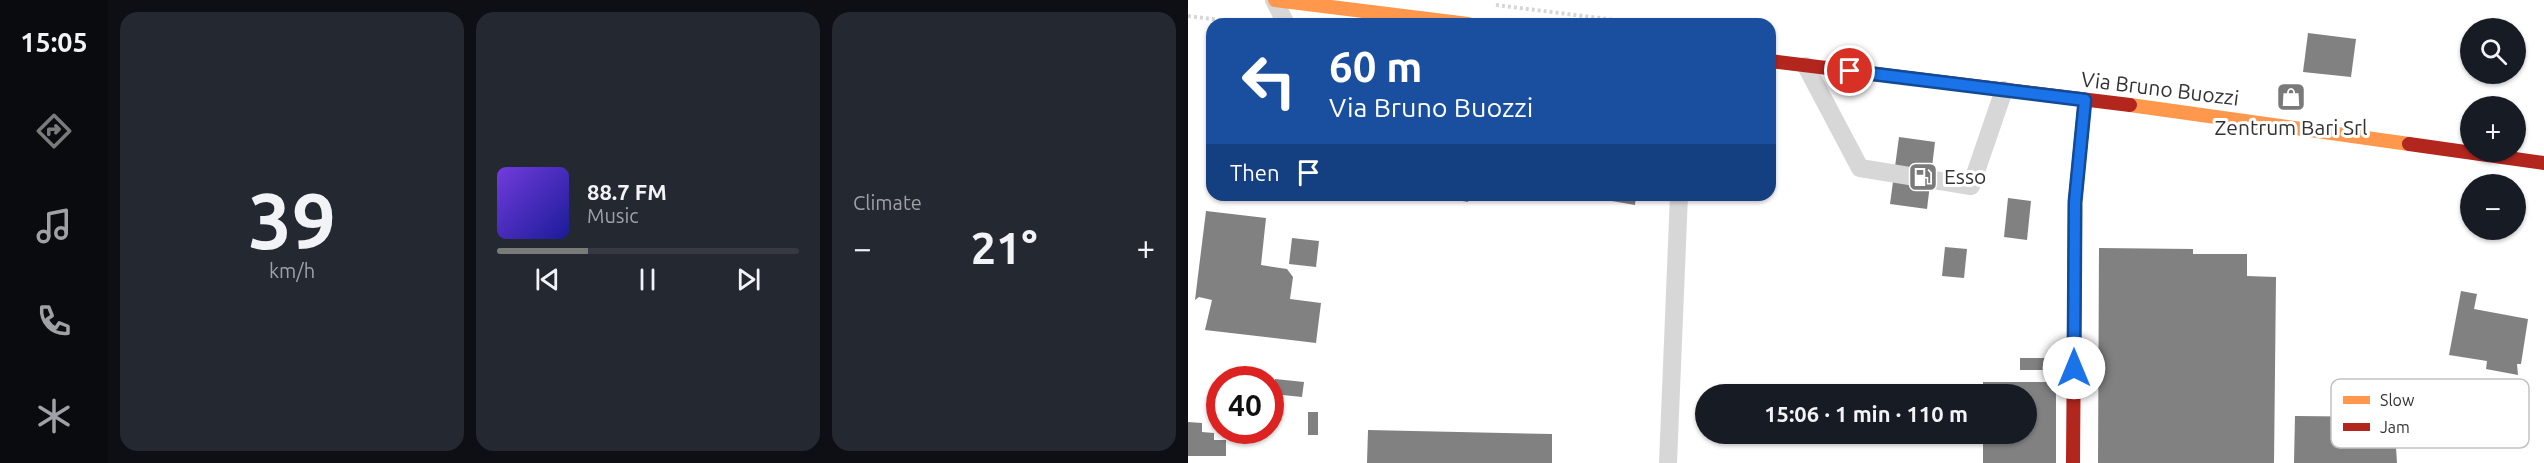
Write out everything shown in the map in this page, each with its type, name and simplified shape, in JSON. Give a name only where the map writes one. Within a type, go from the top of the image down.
[{"type":"main road","points":[[1275,0],[1420,18]]},
{"type":"main road","name":"Via Bruno Buozzi","points":[[1776,62],[2085,100],[2544,163]]},
{"type":"main road","points":[[2073,463],[2075,202],[2085,100]]},
{"type":"lane","points":[[1275,0],[1283,18]]},
{"type":"lane","points":[[1806,66],[1860,168],[1971,186],[2004,90]]},
{"type":"lane","points":[[1668,463],[1678,201]]},
{"type":"path","points":[[1489,4],[1600,18]]},
{"type":"path","points":[[1188,16],[1206,18]]},
{"type":"building","points":[[2308,33],[2356,39],[2351,77],[2303,72]]},
{"type":"building","points":[[1899,137],[1935,142],[1927,209],[1890,204]]},
{"type":"building","points":[[2008,198],[2031,201],[2027,240],[2004,237]]},
{"type":"building","points":[[1612,201],[1635,201],[1635,205]]},
{"type":"building","points":[[1206,211],[1266,218],[1261,265],[1287,269],[1293,277],[1290,299],[1321,303],[1316,343],[1205,330],[1212,300],[1199,297],[1195,300]]},
{"type":"building","points":[[1292,238],[1319,241],[1316,267],[1289,264]]},
{"type":"building","points":[[1945,247],[1967,249],[1964,278],[1942,276]]},
{"type":"building","points":[[2099,248],[2193,249],[2193,254],[2247,254],[2247,276],[2276,277],[2274,463],[2098,463]]},
{"type":"building","points":[[2461,291],[2477,294],[2474,309],[2528,319],[2521,364],[2517,364],[2518,375],[2486,369],[2487,361],[2449,355]]},
{"type":"building","points":[[2020,358],[2056,358],[2056,463],[1983,463],[1983,444],[2037,444],[2037,384],[1983,384],[1983,382],[2046,382],[2045,370],[2020,370]]},
{"type":"building","points":[[1284,380],[1304,382],[1302,397],[1284,395]]},
{"type":"building","points":[[1308,412],[1318,412],[1318,435],[1308,435]]},
{"type":"building","points":[[2295,416],[2331,416],[2331,448],[2396,448],[2397,463],[2294,463]]},
{"type":"building","points":[[1188,422],[1202,423],[1202,432],[1206,432],[1206,444],[1226,444],[1226,456],[1188,456]]},
{"type":"building","points":[[1368,430],[1552,434],[1552,463],[1367,463]]},
{"type":"traffic: slow","points":[[1275,0],[1420,18]]},
{"type":"traffic: slow","points":[[2130,105],[2409,144]]},
{"type":"traffic: jam","points":[[1776,62],[2130,105]]},
{"type":"traffic: jam","points":[[2073,463],[2075,202],[2085,100]]},
{"type":"traffic: jam","points":[[2409,144],[2544,163]]},
{"type":"place","name":"Zentrum Bari Srl","points":[[2291,97]]},
{"type":"place","name":"Esso","points":[[1923,177]]},
{"type":"route","points":[[1850,71],[2085,100],[2075,202],[2074,368]]}]
